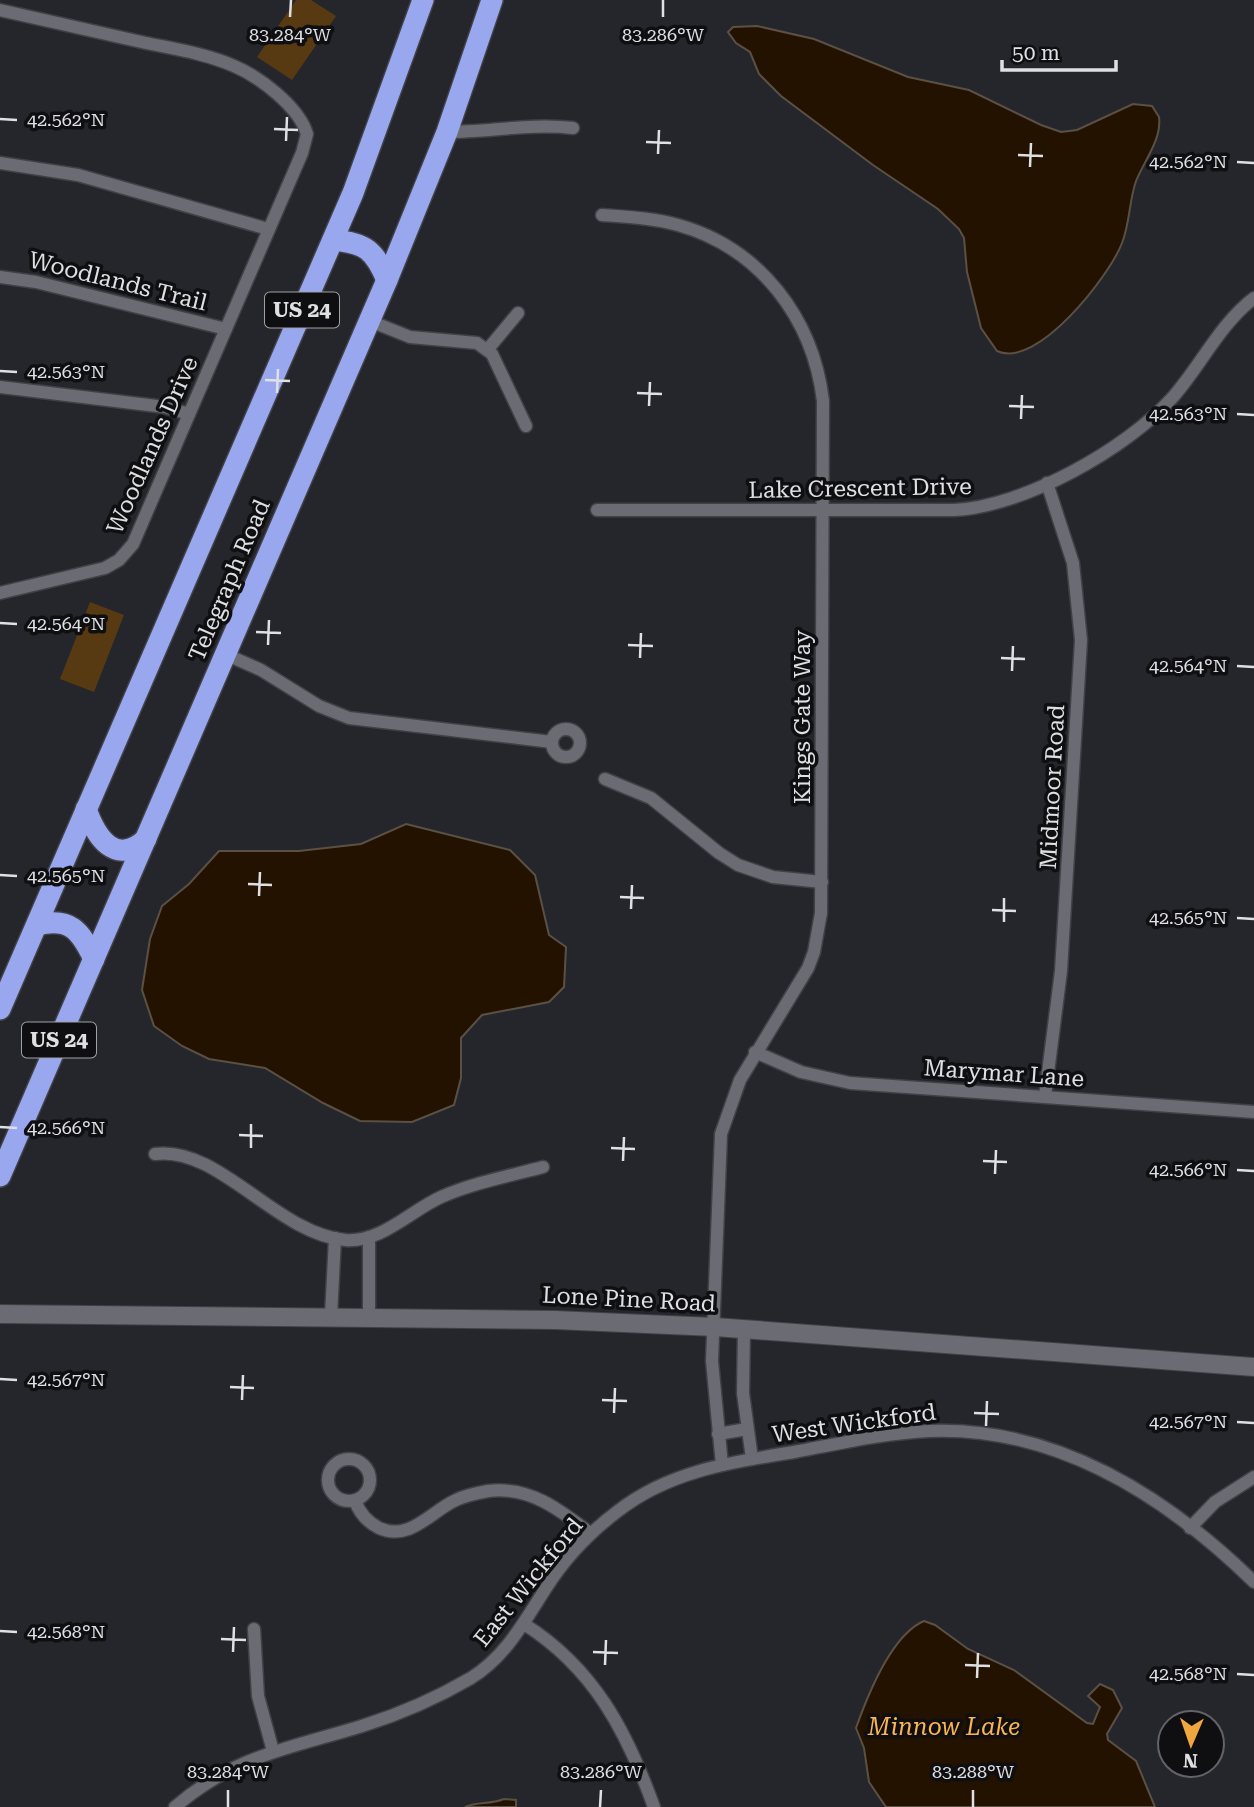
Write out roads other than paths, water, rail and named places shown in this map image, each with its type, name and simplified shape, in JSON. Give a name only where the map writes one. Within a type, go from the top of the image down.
[{"type":"highway","name":"Telegraph Road","points":[[0,1009],[333,240],[379,126],[423,0]]},
{"type":"highway","name":"Telegraph Road","points":[[0,1176],[370,321],[447,132],[492,0]]},
{"type":"highway","points":[[333,240],[364,246],[377,257],[387,280]]},
{"type":"highway","points":[[86,809],[98,835],[111,847],[131,849],[146,839]]},
{"type":"highway","points":[[37,925],[55,921],[69,925],[86,941],[94,958]]},
{"type":"street","name":"Woodlands Drive","points":[[0,10],[218,60],[259,81],[298,118],[307,134],[302,153],[132,544],[120,560],[97,570],[0,593]]},
{"type":"street","points":[[447,132],[493,132],[532,125],[573,128]]},
{"type":"street","points":[[0,163],[78,175],[268,229]]},
{"type":"street","name":"Kings Gate Way","points":[[602,215],[674,224],[706,234],[755,266],[783,296],[808,339],[819,372],[824,409],[822,882],[814,953],[800,985],[755,1052],[736,1088],[721,1134],[718,1156],[715,1327]]},
{"type":"street","name":"Woodlands Trail","points":[[0,277],[36,282],[226,329]]},
{"type":"street","name":"Lake Crescent Drive","points":[[597,510],[969,510],[997,503],[1047,483],[1105,451],[1161,410],[1232,319],[1254,298]]},
{"type":"street","points":[[488,349],[518,313]]},
{"type":"street","points":[[370,321],[410,337],[477,343],[488,349],[526,426]]},
{"type":"street","points":[[0,387],[165,407],[189,414]]},
{"type":"street","name":"Midmoor Road","points":[[1045,1096],[1062,971],[1081,640],[1077,578],[1047,483]]},
{"type":"street","points":[[225,654],[261,670],[320,706],[349,718],[552,742]]},
{"type":"street","points":[[605,779],[651,798],[703,841],[738,865],[772,877],[822,882]]},
{"type":"street","name":"Marymar Lane","points":[[755,1052],[802,1072],[850,1083],[1254,1112]]},
{"type":"street","points":[[155,1154],[182,1154],[204,1164],[271,1208],[335,1238],[369,1237],[441,1197],[543,1167]]},
{"type":"street","points":[[369,1237],[369,1316]]},
{"type":"street","points":[[331,1316],[335,1238]]},
{"type":"street","name":"Lone Pine Road","points":[[0,1314],[555,1320],[715,1327],[1254,1367]]},
{"type":"street","points":[[715,1327],[713,1393],[722,1465]]},
{"type":"street","points":[[744,1329],[742,1370],[752,1459]]},
{"type":"street","points":[[718,1434],[747,1429]]},
{"type":"street","name":"West Wickford","points":[[752,1459],[915,1432],[992,1434],[1040,1444],[1103,1469],[1190,1528],[1254,1583]]},
{"type":"street","name":"East Wickford","points":[[175,1807],[224,1773],[273,1751],[400,1714],[450,1690],[491,1662],[524,1624],[547,1586],[590,1533],[652,1489],[686,1474],[752,1459]]},
{"type":"street","points":[[1190,1528],[1215,1502],[1254,1477]]},
{"type":"street","points":[[355,1501],[363,1517],[373,1525],[396,1532],[408,1531],[440,1509],[472,1494],[503,1491],[519,1493],[551,1504],[590,1533]]},
{"type":"street","points":[[524,1624],[562,1653],[602,1696],[627,1739],[654,1807]]},
{"type":"street","points":[[254,1629],[258,1696],[273,1751]]},
{"type":"water","points":[[757,26],[814,39],[908,77],[969,90],[1061,132],[1077,130],[1133,104],[1152,106],[1159,117],[1158,133],[1136,181],[1125,235],[1115,258],[1088,296],[1051,334],[1032,347],[1013,353],[997,351],[981,328],[967,272],[964,238],[959,229],[938,209],[873,165],[781,96],[759,74],[750,52],[736,43],[728,32],[733,27]]},
{"type":"water","points":[[406,824],[510,850],[535,875],[549,935],[566,947],[564,987],[549,1002],[482,1015],[461,1038],[461,1078],[454,1105],[412,1122],[360,1121],[323,1103],[265,1068],[209,1059],[182,1046],[154,1026],[142,990],[150,939],[162,906],[189,884],[219,851],[299,851],[361,844]]},
{"type":"water","name":"Minnow Lake","points":[[924,1621],[935,1625],[968,1649],[1014,1670],[1087,1723],[1093,1724],[1100,1707],[1088,1696],[1100,1684],[1113,1690],[1122,1708],[1107,1734],[1108,1740],[1136,1761],[1155,1807],[886,1807],[869,1782],[864,1748],[856,1728],[874,1684],[891,1653],[912,1628]]},
{"type":"water","points":[[504,1799],[516,1800],[516,1807],[465,1807],[474,1804]]}]
